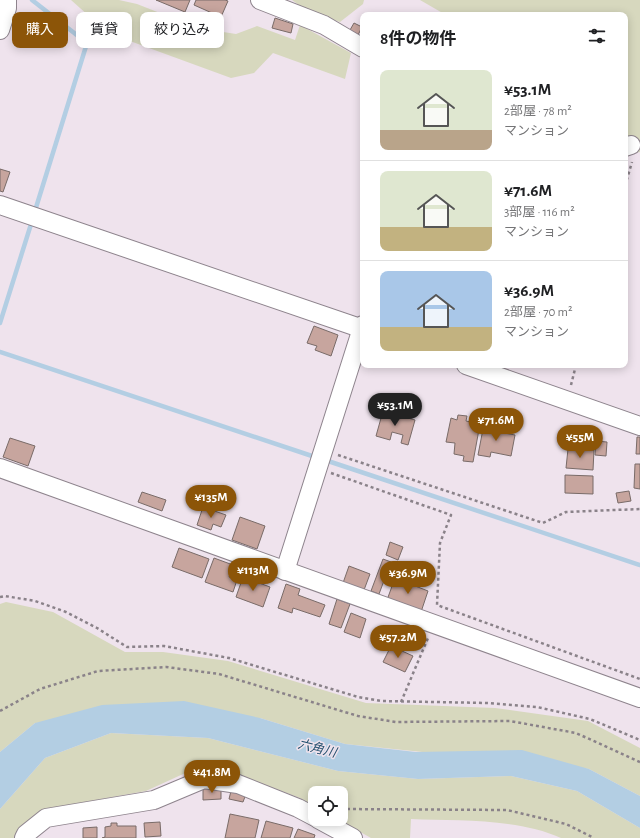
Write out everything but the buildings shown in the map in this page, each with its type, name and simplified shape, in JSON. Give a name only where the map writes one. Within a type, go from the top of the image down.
[{"type":"street","points":[[0,30],[7,8],[7,0]]},
{"type":"street","points":[[260,0],[324,25],[360,46]]},
{"type":"street","points":[[0,205],[360,326]]},
{"type":"street","points":[[285,571],[360,333]]},
{"type":"street","points":[[474,368],[640,426]]},
{"type":"street","points":[[0,468],[640,698]]},
{"type":"street","points":[[24,838],[26,834],[46,818],[154,800],[204,779],[238,784],[308,813]]},
{"type":"street","points":[[331,826],[353,838]]},
{"type":"path","points":[[628,146],[632,160],[628,175]]},
{"type":"path","points":[[566,401],[575,368]]},
{"type":"path","points":[[323,450],[543,523],[566,512],[640,509]]},
{"type":"path","points":[[317,468],[451,515],[440,543],[437,605],[640,679]]},
{"type":"path","points":[[0,597],[5,596],[35,601],[66,612],[97,628],[127,647],[164,646],[228,658],[358,697],[401,702],[488,703],[537,707],[590,719],[640,740]]},
{"type":"path","points":[[401,702],[434,625]]},
{"type":"path","points":[[0,711],[40,689],[98,672],[166,667],[219,674],[358,716],[388,721],[510,721],[576,733],[640,762]]},
{"type":"path","points":[[348,808],[507,810],[566,824],[594,838]]},
{"type":"green space","points":[[71,0],[119,0],[137,4],[157,12],[140,12],[140,45],[132,42],[132,12],[84,12]]},
{"type":"green space","points":[[292,0],[364,0],[363,4],[340,22],[307,11]]},
{"type":"green space","points":[[420,0],[640,0],[640,152],[628,154],[628,12],[441,12]]},
{"type":"green space","points":[[300,25],[351,53],[345,79],[273,53],[254,73],[231,78],[149,48],[224,48],[224,32],[236,34],[257,26],[295,40]]},
{"type":"green space","points":[[6,602],[53,612],[125,652],[163,652],[228,661],[366,703],[495,708],[588,721],[640,748],[640,796],[589,769],[345,744],[260,718],[35,723],[0,752],[0,604]]},
{"type":"green space","points":[[111,733],[208,738],[338,771],[418,779],[511,776],[577,791],[640,828],[640,838],[561,838],[526,827],[507,824],[411,819],[410,838],[371,838],[348,825],[348,786],[308,786],[308,802],[225,770],[194,769],[146,791],[41,810],[23,825],[14,838],[0,838],[0,809],[45,758]]},
{"type":"water","name":"六角川","points":[[184,701],[260,718],[345,744],[416,752],[522,750],[589,769],[640,796],[640,828],[577,791],[511,776],[418,779],[338,771],[208,738],[111,733],[45,758],[0,809],[0,752],[35,723],[102,705]]},
{"type":"waterway","points":[[32,0],[87,43],[34,214]]},
{"type":"waterway","points":[[0,323],[32,221]]},
{"type":"waterway","points":[[0,352],[318,458]]},
{"type":"waterway","points":[[325,460],[640,565]]}]
